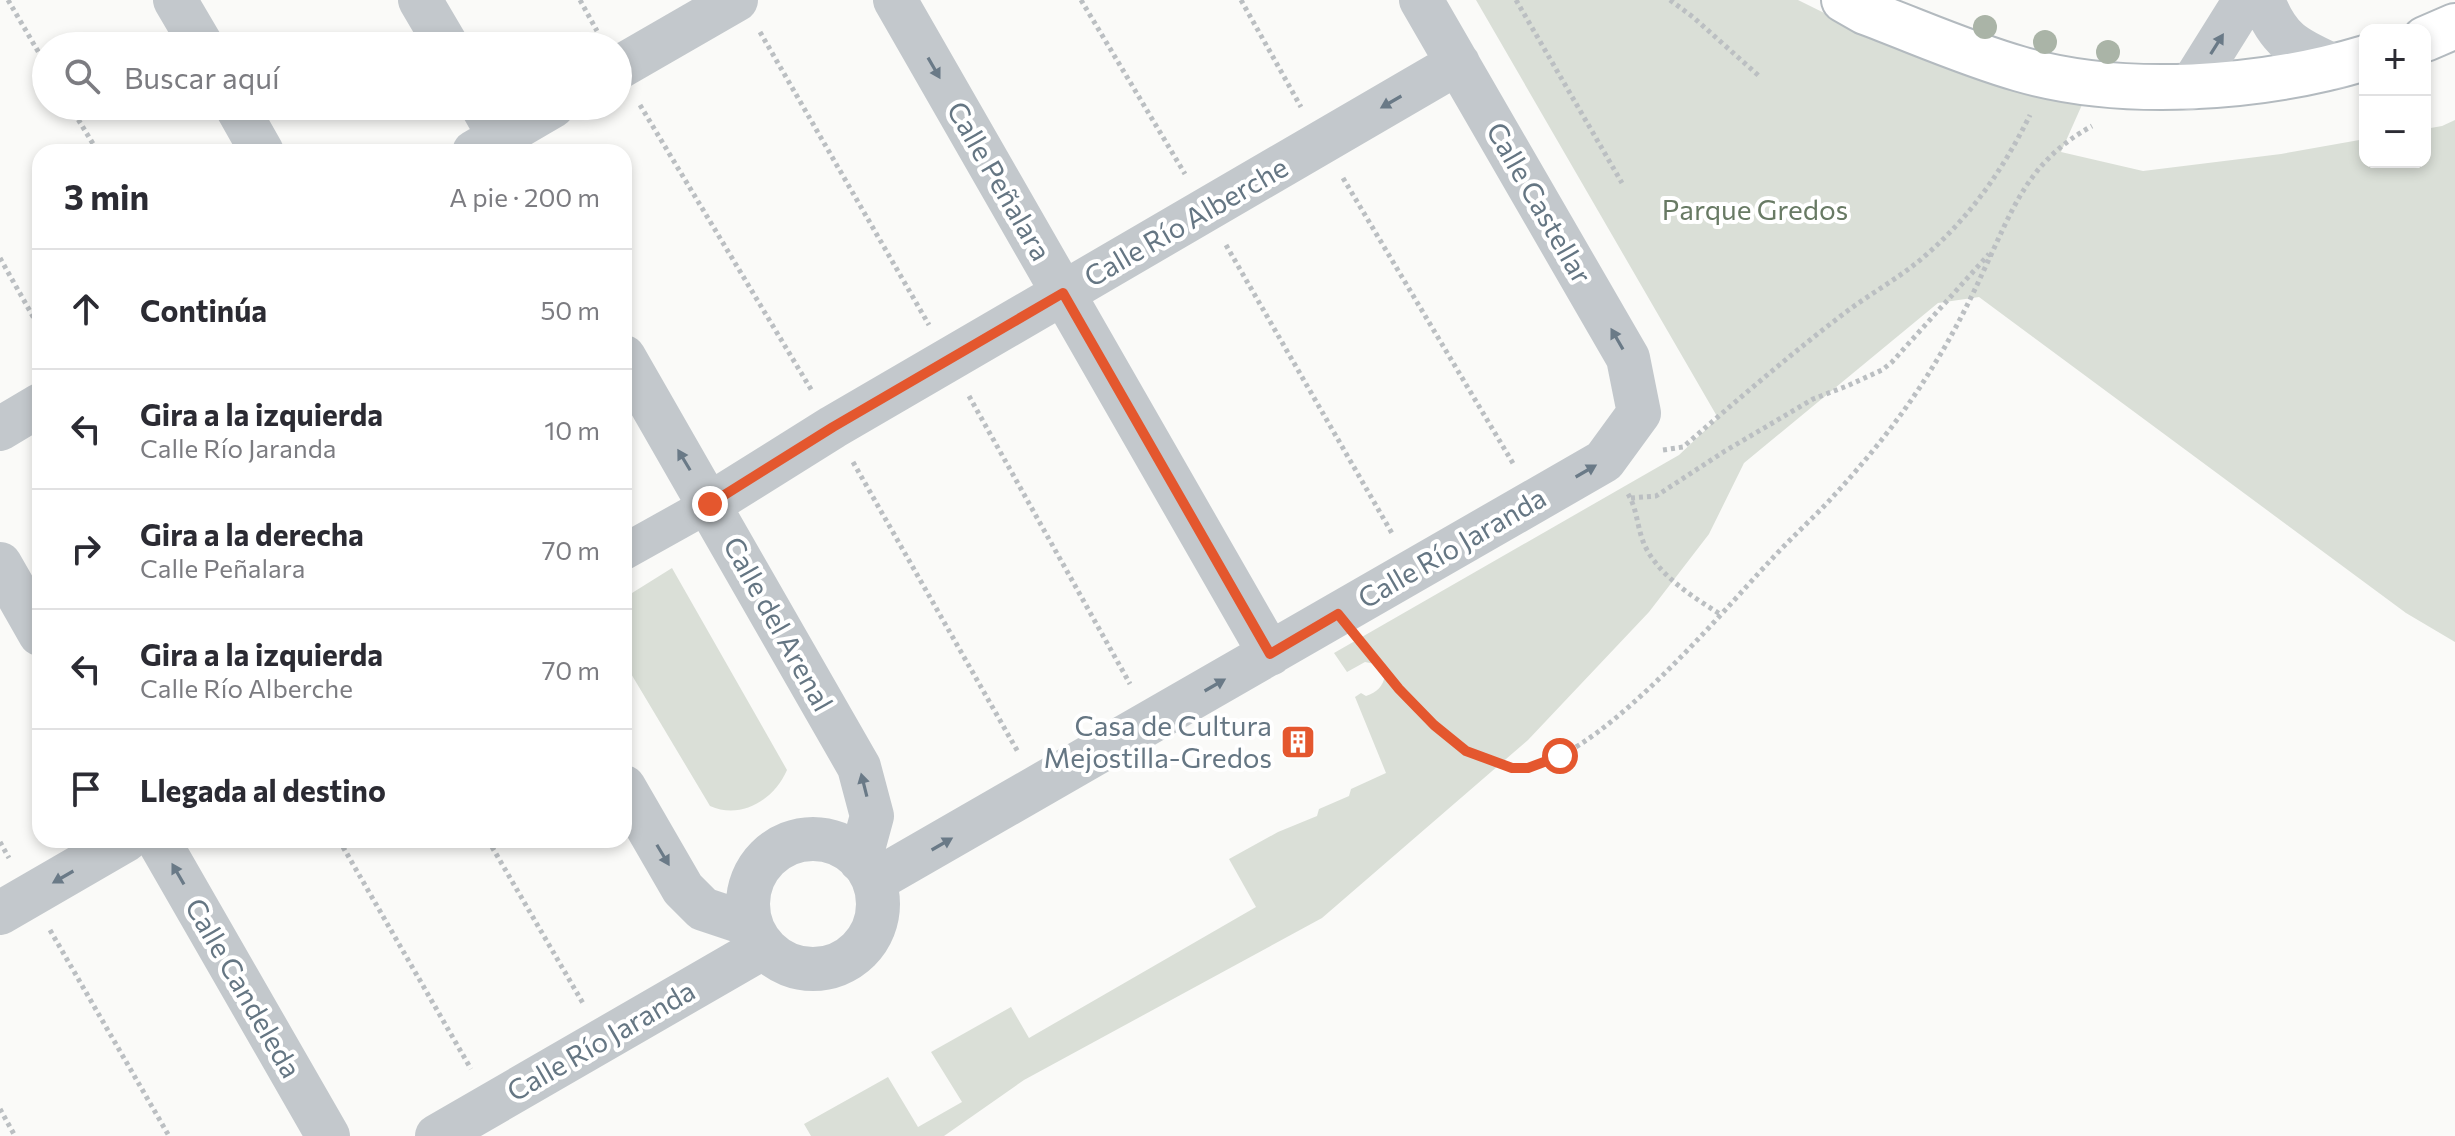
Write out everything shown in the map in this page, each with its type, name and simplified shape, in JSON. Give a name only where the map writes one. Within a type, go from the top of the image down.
[{"type":"main road","points":[[1844,0],[1865,12],[2020,69],[2123,86],[2190,88],[2350,62]]},
{"type":"main road","points":[[2431,36],[2455,26]]},
{"type":"street","points":[[175,0],[194,32]]},
{"type":"street","points":[[420,0],[439,32]]},
{"type":"street","points":[[632,41],[736,0]]},
{"type":"street","name":"Calle Peñalara","points":[[895,0],[1270,654]]},
{"type":"street","name":"Calle Castellar","points":[[1421,0],[1628,358],[1639,413]]},
{"type":"street","points":[[2190,88],[2245,0]]},
{"type":"street","points":[[2263,0],[2269,18],[2292,46],[2350,62]]},
{"type":"street","name":"Calle Río Alberche","points":[[632,548],[1458,63]]},
{"type":"street","points":[[244,120],[257,144]]},
{"type":"street","points":[[491,137],[525,120]]},
{"type":"street","name":"Calle del Arenal","points":[[632,371],[859,767],[872,816],[867,870]]},
{"type":"street","points":[[0,429],[32,410]]},
{"type":"street","name":"Calle Río Jaranda","points":[[867,870],[1270,654],[1604,461],[1639,413]]},
{"type":"street","points":[[0,564],[32,620]]},
{"type":"street","points":[[632,801],[683,889],[703,909],[758,936]]},
{"type":"street","points":[[803,840],[828,841],[840,845],[867,870],[878,903],[875,926],[864,945],[847,960],[825,968],[803,968],[781,961],[758,936],[748,913],[750,887],[761,865],[780,849],[803,840]]},
{"type":"street","points":[[15,904],[112,848]]},
{"type":"street","name":"Calle Candeleda","points":[[163,848],[328,1136]]},
{"type":"street","name":"Calle Río Jaranda","points":[[437,1136],[604,1039],[758,936]]},
{"type":"path","points":[[8,0],[32,41]]},
{"type":"path","points":[[580,0],[598,32]]},
{"type":"path","points":[[1081,0],[1206,210],[1413,571]]},
{"type":"path","points":[[1241,0],[1535,500]]},
{"type":"path","points":[[1516,0],[1622,183]]},
{"type":"path","points":[[1670,0],[1759,76]]},
{"type":"path","points":[[1338,614],[1399,689],[1434,725],[1466,751],[1512,768],[1528,768],[1560,756],[1601,730],[1665,674],[1826,504],[1884,435],[1932,369],[2017,197],[2046,159],[2073,136],[2111,115],[2121,104],[2123,86]]},
{"type":"path","points":[[1721,614],[1691,596],[1662,569],[1645,547],[1631,498],[1604,461],[1683,447],[1774,369],[1925,256],[1973,208],[2011,153],[2032,110]]},
{"type":"path","points":[[79,120],[93,144]]},
{"type":"path","points":[[1631,498],[1656,496],[1813,399],[1882,370],[1993,249]]},
{"type":"path","points":[[0,258],[32,315]]},
{"type":"path","points":[[0,842],[15,904],[169,1136]]},
{"type":"path","points":[[344,848],[492,1104]]},
{"type":"path","points":[[493,848],[604,1039]]},
{"type":"path","points":[[0,1109],[15,1136]]},
{"type":"green space","name":"Parque Gredos","points":[[1476,0],[1798,0],[1887,44],[2085,98],[2061,152],[2143,171],[2281,154],[2359,140],[2359,168],[2431,168],[2431,128],[2455,120],[2455,642],[2406,613],[1979,297],[1938,303],[1744,463],[1709,534],[1649,612],[1528,740],[1322,918],[1024,1080],[944,1136],[811,1136],[804,1124],[888,1077],[918,1127],[962,1102],[931,1052],[1011,1007],[1029,1038],[1256,907],[1229,859],[1278,832],[1317,816],[1319,809],[1349,796],[1351,789],[1386,773],[1355,697],[1376,691],[1385,675],[1375,664],[1365,662],[1347,672],[1334,653],[1679,455],[1718,418]]},
{"type":"green space","points":[[672,568],[787,770],[765,798],[745,809],[722,810],[710,806],[632,675],[632,593]]},
{"type":"place","name":"Casa de Cultura Mejostilla-Gredos","points":[[1298,742]]},
{"type":"route","points":[[710,504],[833,427],[1063,293],[1270,654],[1338,614],[1399,689],[1434,725],[1466,751],[1512,768],[1528,768],[1560,756]]}]
